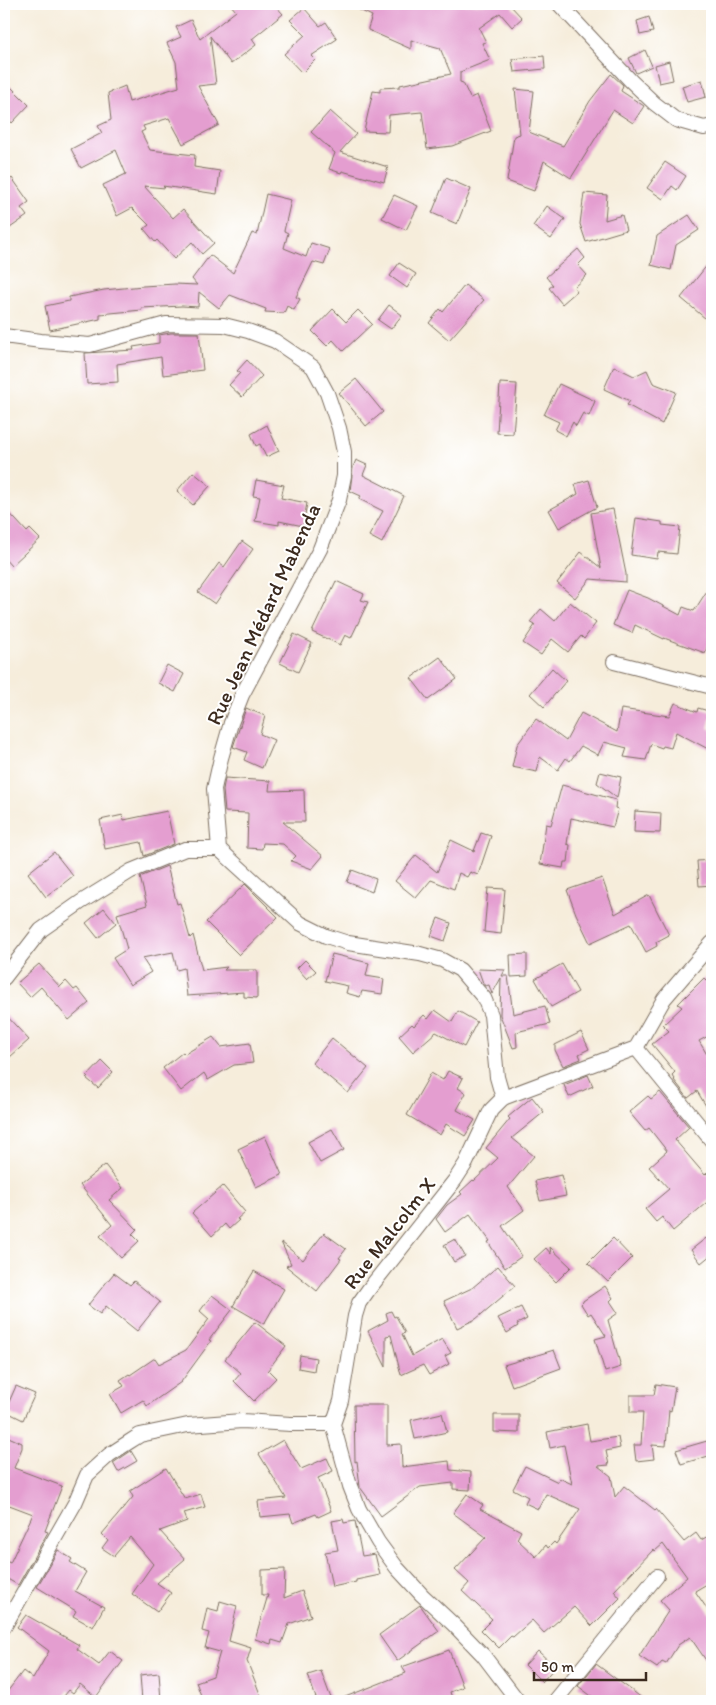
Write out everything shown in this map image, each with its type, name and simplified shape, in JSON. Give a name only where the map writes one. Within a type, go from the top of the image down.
[{"type":"street","points":[[559,4],[654,103],[676,120],[704,128],[712,126]]},
{"type":"street","name":"Rue Jean Médard Mabenda","points":[[4,336],[90,345],[166,324],[224,325],[275,341],[313,367],[327,393],[344,452],[344,476],[339,500],[320,549],[242,695],[231,723],[214,790],[219,849]]},
{"type":"street","points":[[614,662],[712,687]]},
{"type":"street","points":[[4,978],[41,930],[131,871],[185,849],[219,849],[300,923],[348,943],[420,954],[442,960],[460,970],[484,998],[490,1015],[497,1077],[502,1098],[636,1048],[664,999],[712,943]]},
{"type":"street","points":[[636,1048],[712,1141]]},
{"type":"street","name":"Rue Malcolm X","points":[[333,1424],[342,1401],[355,1316],[359,1303],[385,1267],[456,1180],[466,1163],[490,1110],[502,1098]]},
{"type":"street","points":[[4,1627],[75,1503],[87,1475],[109,1455],[140,1435],[164,1429],[242,1421],[333,1424],[350,1486],[359,1508],[378,1542],[397,1568],[482,1655],[518,1701]]},
{"type":"street","points":[[555,1701],[657,1576]]},
{"type":"building","points":[[230,4],[274,4],[283,14],[252,39],[256,45],[231,64],[210,36],[216,84],[198,86],[219,125],[183,144],[169,118],[143,126],[145,130],[141,132],[150,150],[195,155],[194,167],[220,171],[217,194],[163,186],[165,188],[144,186],[173,218],[183,209],[214,243],[202,254],[192,242],[174,259],[144,229],[149,225],[132,208],[117,216],[103,185],[126,174],[116,150],[81,168],[71,149],[102,133],[98,126],[111,120],[108,93],[125,86],[129,102],[179,87],[176,62],[167,43],[181,37],[176,27],[191,20],[200,39],[236,11]]},
{"type":"building","points":[[347,4],[512,4],[510,5],[522,18],[512,27],[500,13],[479,28],[486,42],[482,43],[490,60],[460,72],[460,82],[463,83],[470,98],[477,95],[491,131],[452,146],[427,149],[422,112],[389,115],[388,132],[364,131],[373,91],[380,92],[380,88],[400,87],[400,85],[451,74],[440,48],[411,40],[411,49],[368,30],[372,16]]},
{"type":"building","points":[[304,8],[320,26],[326,22],[337,39],[311,56],[315,60],[302,73],[284,54],[305,35],[290,20]]},
{"type":"building","points":[[649,17],[653,32],[640,35],[637,21]]},
{"type":"building","points":[[645,50],[652,66],[636,73],[629,58]]},
{"type":"building","points":[[544,56],[545,69],[514,72],[512,59]]},
{"type":"building","points":[[669,61],[673,80],[659,83],[655,65]]},
{"type":"building","points":[[611,74],[623,85],[621,91],[644,106],[633,123],[613,110],[571,178],[544,161],[534,191],[507,181],[514,136],[520,134],[515,89],[534,91],[529,132],[563,146],[590,101]]},
{"type":"building","points":[[4,80],[29,105],[12,123],[4,114]]},
{"type":"building","points":[[702,80],[706,97],[687,102],[682,86]]},
{"type":"building","points":[[330,111],[356,134],[340,152],[388,167],[384,182],[329,169],[335,153],[311,132]]},
{"type":"building","points":[[665,162],[686,176],[677,190],[672,186],[663,199],[647,188]]},
{"type":"building","points":[[12,178],[29,202],[21,208],[27,216],[10,228],[4,219],[4,184]]},
{"type":"building","points":[[446,178],[471,189],[457,224],[432,213]]},
{"type":"building","points":[[584,193],[607,195],[605,220],[622,215],[626,230],[586,242],[580,224]]},
{"type":"building","points":[[266,194],[291,200],[284,231],[288,233],[284,248],[306,257],[311,243],[330,249],[324,265],[313,262],[296,297],[300,299],[294,310],[287,306],[284,313],[265,312],[266,309],[230,295],[219,308],[199,292],[198,307],[141,308],[142,310],[100,314],[100,319],[50,330],[45,306],[69,301],[69,297],[104,290],[143,286],[197,285],[192,279],[210,255],[233,273],[252,233],[257,235]]},
{"type":"building","points":[[394,195],[418,206],[406,230],[382,218]]},
{"type":"building","points":[[547,206],[565,219],[551,239],[533,226]]},
{"type":"building","points":[[689,215],[699,230],[676,245],[671,270],[651,265],[657,236]]},
{"type":"building","points":[[578,249],[585,258],[578,265],[587,275],[574,287],[577,291],[562,304],[549,288],[553,285],[546,277]]},
{"type":"building","points":[[712,259],[712,324],[681,298]]},
{"type":"building","points":[[399,263],[416,274],[407,288],[390,276]]},
{"type":"building","points":[[465,285],[484,300],[449,340],[429,323],[440,309],[443,312]]},
{"type":"building","points":[[389,305],[402,315],[391,329],[378,320]]},
{"type":"building","points":[[333,309],[346,322],[358,310],[372,324],[343,351],[333,340],[327,346],[312,331]]},
{"type":"building","points":[[199,333],[203,370],[163,375],[161,357],[117,364],[118,382],[87,384],[85,353],[134,350],[133,347],[159,343],[159,335]]},
{"type":"building","points":[[247,360],[262,376],[242,397],[229,385],[240,373],[237,371]]},
{"type":"building","points":[[614,366],[634,376],[647,370],[653,383],[676,392],[662,424],[627,405],[630,401],[604,389]]},
{"type":"building","points":[[356,379],[383,412],[366,426],[339,393]]},
{"type":"building","points":[[500,383],[517,384],[513,434],[497,433]]},
{"type":"building","points":[[559,384],[595,401],[589,416],[583,413],[576,426],[573,422],[566,436],[555,430],[559,422],[544,415]]},
{"type":"building","points":[[267,425],[279,451],[266,457],[260,444],[256,446],[251,434]]},
{"type":"building","points":[[356,460],[367,465],[363,475],[404,496],[382,543],[369,536],[383,511],[359,499],[361,496],[350,491],[353,467]]},
{"type":"building","points":[[193,472],[210,486],[193,505],[177,491]]},
{"type":"building","points":[[256,480],[284,485],[281,498],[307,503],[303,526],[279,521],[279,525],[255,521],[260,497],[253,496]]},
{"type":"building","points":[[589,480],[597,507],[559,528],[549,510],[578,494],[575,484]]},
{"type":"building","points":[[4,507],[27,532],[30,529],[40,539],[11,566],[4,558]]},
{"type":"building","points":[[613,509],[626,582],[590,579],[575,598],[557,583],[581,552],[601,568],[591,513]]},
{"type":"building","points":[[636,518],[662,522],[662,525],[680,527],[677,554],[658,552],[657,559],[631,555]]},
{"type":"building","points":[[242,541],[253,549],[215,604],[198,592],[219,563],[224,567]]},
{"type":"building","points":[[336,581],[364,594],[361,600],[368,602],[351,638],[345,635],[340,645],[312,632]]},
{"type":"building","points":[[712,583],[712,646],[708,645],[705,653],[664,639],[635,625],[632,633],[613,625],[627,590],[648,598],[680,615],[683,607],[694,611]]},
{"type":"building","points":[[570,602],[596,623],[584,639],[581,636],[568,652],[552,639],[541,655],[523,643],[535,625],[530,622],[541,609],[555,621]]},
{"type":"building","points":[[294,634],[312,643],[298,672],[280,663]]},
{"type":"building","points":[[440,657],[457,679],[428,700],[411,678]]},
{"type":"building","points":[[167,665],[184,674],[175,692],[158,683]]},
{"type":"building","points":[[552,668],[566,681],[544,707],[530,694]]},
{"type":"building","points":[[675,703],[697,712],[698,708],[712,712],[708,728],[712,730],[712,751],[676,732],[671,748],[663,746],[662,748],[651,744],[646,760],[624,757],[627,748],[604,742],[598,755],[581,746],[570,761],[566,758],[558,770],[540,757],[537,772],[512,767],[517,745],[536,719],[566,741],[581,713],[617,732],[621,709],[669,716]]},
{"type":"building","points":[[246,708],[265,716],[260,734],[274,740],[262,768],[244,760],[247,752],[233,747]]},
{"type":"building","points":[[600,772],[621,777],[617,798],[597,783]]},
{"type":"building","points":[[225,778],[270,781],[269,791],[304,790],[305,822],[283,822],[323,856],[312,869],[291,861],[296,856],[283,844],[263,843],[262,849],[247,848],[248,813],[225,812],[223,790]]},
{"type":"building","points":[[562,785],[616,800],[615,808],[618,809],[613,827],[571,818],[567,844],[570,845],[568,862],[564,862],[563,868],[540,864],[546,824],[551,825]]},
{"type":"building","points":[[167,811],[174,844],[144,856],[141,842],[105,849],[100,820],[123,815],[124,820]]},
{"type":"building","points":[[635,811],[661,813],[660,833],[634,832]]},
{"type":"building","points":[[481,833],[491,836],[478,875],[470,872],[467,877],[459,873],[454,889],[431,880],[416,898],[395,881],[416,855],[437,872],[451,840],[474,851]]},
{"type":"building","points":[[54,852],[73,876],[46,897],[28,873]]},
{"type":"building","points":[[712,860],[712,885],[699,886],[697,861]]},
{"type":"building","points":[[167,866],[177,904],[180,903],[190,938],[193,935],[202,970],[227,967],[224,970],[257,970],[257,998],[244,997],[244,992],[187,996],[184,968],[177,970],[173,952],[142,958],[151,972],[130,985],[113,958],[127,949],[117,914],[147,905],[140,877]]},
{"type":"building","points":[[352,870],[376,879],[372,892],[347,882]]},
{"type":"building","points":[[602,878],[615,914],[649,895],[669,935],[656,942],[657,946],[646,952],[631,924],[590,943],[567,890]]},
{"type":"building","points":[[245,884],[278,917],[239,955],[206,922]]},
{"type":"building","points":[[488,888],[505,889],[501,934],[484,932]]},
{"type":"building","points":[[104,908],[116,923],[98,938],[86,923]]},
{"type":"building","points":[[438,918],[451,923],[445,941],[431,936]]},
{"type":"building","points":[[332,954],[369,963],[366,976],[384,979],[382,994],[362,991],[360,997],[346,993],[348,986],[325,981]]},
{"type":"building","points":[[527,954],[527,976],[511,977],[510,955]]},
{"type":"building","points":[[305,960],[316,971],[307,979],[297,968]]},
{"type":"building","points":[[39,964],[60,987],[66,981],[74,990],[77,988],[89,1003],[69,1020],[41,987],[30,997],[17,983]]},
{"type":"building","points":[[562,964],[578,992],[551,1007],[535,979]]},
{"type":"building","points":[[478,969],[505,970],[502,976],[508,976],[513,1014],[545,1006],[550,1024],[516,1032],[517,1047],[513,1048],[500,1015],[501,978],[492,994],[489,985],[485,986],[483,983]]},
{"type":"building","points":[[712,976],[712,1034],[699,1041],[712,1063],[712,1116],[697,1091],[688,1098],[674,1080],[672,1075],[675,1072],[652,1044],[669,1031],[663,1025],[682,1007],[678,1004],[704,978],[707,981]]},
{"type":"building","points":[[435,1010],[452,1022],[458,1011],[477,1022],[464,1047],[436,1032],[413,1052],[399,1036],[412,1024],[414,1026],[424,1015],[428,1019]]},
{"type":"building","points":[[4,1013],[29,1040],[10,1057],[4,1050]]},
{"type":"building","points":[[581,1032],[589,1049],[579,1054],[581,1059],[563,1066],[555,1050],[555,1045]]},
{"type":"building","points":[[213,1037],[221,1047],[250,1043],[253,1063],[234,1065],[208,1080],[204,1073],[181,1091],[163,1068],[183,1052],[185,1054]]},
{"type":"building","points":[[332,1038],[368,1068],[348,1093],[312,1063]]},
{"type":"building","points":[[102,1061],[113,1072],[98,1088],[86,1078]]},
{"type":"building","points":[[448,1071],[463,1078],[458,1088],[466,1093],[457,1110],[475,1120],[465,1136],[446,1124],[440,1135],[407,1115],[431,1073],[443,1080]]},
{"type":"building","points":[[588,1075],[593,1086],[569,1097],[564,1085]]},
{"type":"building","points":[[660,1092],[689,1127],[675,1140],[705,1175],[707,1173],[712,1179],[712,1198],[673,1231],[662,1217],[656,1222],[645,1209],[669,1189],[649,1167],[667,1151],[649,1128],[645,1131],[629,1112],[648,1096],[651,1099]]},
{"type":"building","points":[[532,1097],[544,1112],[512,1138],[534,1156],[508,1187],[524,1210],[502,1226],[522,1256],[505,1268],[488,1242],[490,1241],[470,1214],[445,1232],[436,1219],[447,1205],[462,1194],[460,1192],[498,1158],[486,1148],[510,1119],[508,1117]]},
{"type":"building","points":[[332,1129],[344,1150],[320,1163],[308,1142]]},
{"type":"building","points":[[265,1136],[282,1175],[256,1187],[238,1149]]},
{"type":"building","points":[[105,1165],[123,1188],[109,1200],[137,1229],[132,1234],[139,1241],[121,1258],[100,1236],[112,1225],[80,1185]]},
{"type":"building","points":[[561,1175],[566,1196],[540,1201],[535,1181]]},
{"type":"building","points":[[223,1186],[245,1212],[229,1229],[225,1224],[212,1236],[192,1213]]},
{"type":"building","points":[[324,1233],[346,1249],[339,1258],[341,1259],[317,1291],[286,1266],[291,1264],[281,1242],[303,1260]]},
{"type":"building","points":[[613,1238],[632,1258],[608,1282],[588,1263]]},
{"type":"building","points":[[706,1238],[712,1246],[712,1254],[701,1263],[691,1250]]},
{"type":"building","points":[[455,1239],[465,1256],[454,1262],[444,1245]]},
{"type":"building","points":[[550,1247],[571,1267],[556,1282],[534,1259],[546,1248],[551,1254]]},
{"type":"building","points":[[498,1266],[515,1286],[476,1319],[457,1328],[444,1301],[472,1288]]},
{"type":"building","points":[[254,1271],[284,1289],[264,1324],[233,1306]]},
{"type":"building","points":[[114,1273],[130,1285],[134,1281],[160,1302],[137,1331],[106,1306],[100,1314],[88,1305]]},
{"type":"building","points":[[605,1286],[613,1298],[610,1301],[618,1313],[608,1320],[621,1367],[605,1372],[595,1339],[606,1336],[591,1313],[588,1315],[581,1304]]},
{"type":"building","points":[[212,1295],[232,1310],[181,1382],[147,1406],[143,1400],[121,1413],[110,1394],[124,1386],[120,1380],[155,1358],[159,1364],[186,1350],[209,1319],[200,1311]]},
{"type":"building","points":[[521,1307],[527,1319],[517,1324],[518,1326],[507,1333],[498,1318]]},
{"type":"building","points":[[391,1311],[394,1317],[396,1316],[405,1333],[402,1334],[412,1356],[442,1339],[451,1353],[445,1356],[449,1364],[429,1375],[423,1365],[401,1375],[391,1335],[386,1336],[386,1367],[368,1331],[388,1320],[386,1313]]},
{"type":"building","points":[[255,1322],[286,1346],[268,1370],[276,1378],[254,1401],[234,1381],[241,1373],[225,1359]]},
{"type":"building","points":[[554,1350],[561,1368],[512,1386],[504,1365]]},
{"type":"building","points":[[300,1355],[316,1358],[314,1371],[298,1368]]},
{"type":"building","points":[[656,1384],[675,1387],[671,1411],[669,1410],[666,1446],[652,1445],[654,1459],[636,1461],[634,1445],[641,1445],[643,1412],[630,1412],[630,1395],[654,1395]]},
{"type":"building","points":[[16,1386],[35,1394],[23,1420],[5,1411]]},
{"type":"building","points":[[354,1405],[387,1405],[387,1445],[401,1444],[402,1467],[449,1461],[450,1470],[471,1472],[470,1490],[453,1489],[453,1483],[420,1487],[381,1516],[360,1487],[357,1461],[355,1462]]},
{"type":"building","points":[[442,1413],[447,1432],[415,1439],[411,1420]]},
{"type":"building","points":[[494,1415],[519,1415],[519,1433],[494,1432]]},
{"type":"building","points":[[587,1424],[590,1441],[618,1437],[620,1448],[606,1451],[609,1465],[598,1466],[611,1476],[615,1497],[624,1486],[656,1509],[684,1542],[696,1533],[701,1540],[712,1534],[712,1581],[695,1591],[712,1616],[712,1669],[690,1637],[678,1645],[666,1664],[662,1662],[657,1668],[639,1656],[669,1610],[660,1600],[687,1577],[663,1544],[655,1551],[654,1549],[614,1591],[620,1598],[592,1626],[574,1607],[544,1633],[532,1620],[499,1648],[481,1630],[492,1619],[462,1591],[469,1583],[455,1570],[486,1537],[453,1513],[467,1494],[483,1505],[480,1509],[521,1531],[517,1539],[536,1557],[546,1545],[548,1548],[554,1542],[556,1544],[580,1509],[546,1494],[538,1509],[525,1503],[528,1497],[513,1489],[525,1466],[558,1482],[559,1478],[572,1484],[564,1445],[550,1448],[547,1432]]},
{"type":"building","points":[[4,1435],[22,1443],[22,1448],[14,1468],[62,1486],[45,1531],[48,1532],[18,1585],[4,1577],[4,1560],[10,1563],[33,1514],[4,1503]]},
{"type":"building","points":[[283,1440],[301,1469],[327,1458],[333,1471],[318,1478],[331,1511],[318,1517],[316,1514],[293,1523],[290,1514],[260,1517],[258,1501],[286,1498],[259,1454]]},
{"type":"building","points":[[707,1441],[712,1455],[681,1464],[676,1450]]},
{"type":"building","points":[[131,1451],[137,1461],[118,1472],[113,1463]]},
{"type":"building","points":[[166,1468],[185,1499],[201,1494],[205,1507],[184,1513],[187,1521],[160,1531],[185,1559],[157,1583],[171,1593],[157,1612],[132,1594],[153,1564],[130,1537],[114,1556],[102,1548],[108,1540],[102,1534],[133,1497],[130,1491]]},
{"type":"building","points":[[343,1519],[344,1523],[355,1521],[362,1556],[375,1554],[380,1575],[332,1587],[325,1552],[338,1550],[332,1521]]},
{"type":"building","points":[[58,1550],[72,1559],[70,1562],[86,1572],[75,1591],[104,1607],[93,1627],[73,1616],[76,1611],[37,1587]]},
{"type":"building","points":[[285,1569],[284,1598],[302,1591],[311,1616],[289,1624],[282,1643],[272,1640],[271,1644],[255,1639],[268,1595],[262,1595],[262,1570]]},
{"type":"building","points":[[220,1601],[237,1606],[229,1641],[251,1648],[247,1661],[262,1699],[256,1701],[203,1701],[196,1682],[213,1676],[220,1652],[205,1648],[209,1633],[202,1631],[207,1608],[218,1611]]},
{"type":"building","points":[[420,1605],[439,1631],[397,1661],[379,1635]]},
{"type":"building","points":[[26,1615],[79,1645],[77,1649],[99,1665],[110,1651],[123,1661],[96,1697],[80,1684],[73,1693],[69,1690],[60,1701],[4,1701],[4,1696],[23,1671],[33,1679],[49,1651],[17,1627]]},
{"type":"building","points":[[449,1650],[463,1687],[450,1692],[453,1701],[335,1701],[406,1673],[402,1667]]},
{"type":"building","points":[[538,1651],[555,1667],[542,1682],[525,1665]]},
{"type":"building","points":[[596,1664],[646,1701],[598,1701],[578,1686]]},
{"type":"building","points":[[321,1671],[332,1701],[317,1701],[308,1675]]},
{"type":"building","points":[[159,1673],[161,1701],[142,1701],[140,1675]]}]
